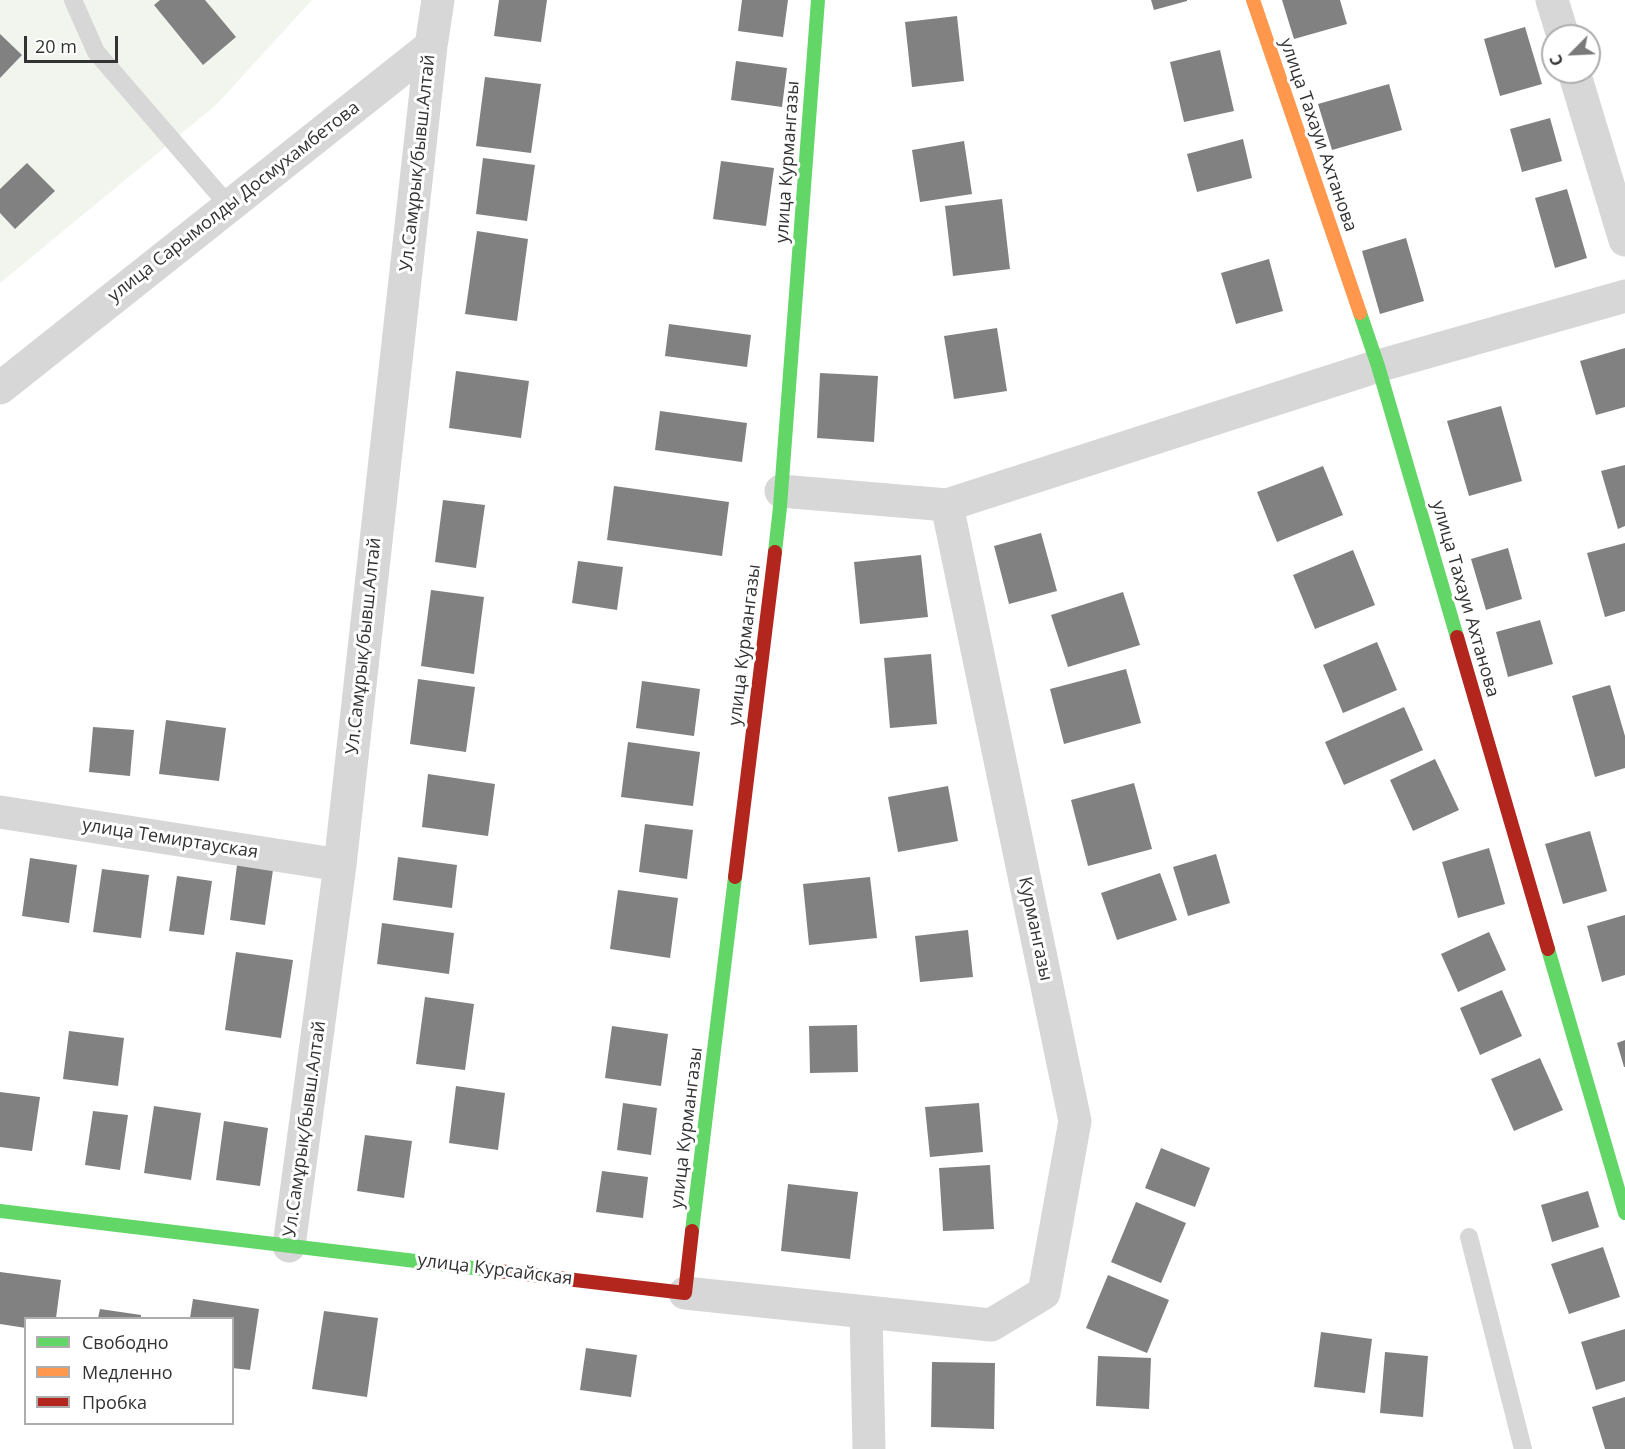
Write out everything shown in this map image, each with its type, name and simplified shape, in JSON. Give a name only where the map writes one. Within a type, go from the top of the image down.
[{"type":"street","points":[[430,46],[438,0]]},
{"type":"street","name":"улица Курмангазы","points":[[685,1293],[781,491],[818,0]]},
{"type":"street","name":"улица Тахауи Ахтанова","points":[[1253,0],[1378,366],[1625,1213]]},
{"type":"street","points":[[1552,0],[1559,24]]},
{"type":"street","name":"улица Сарымолды Досмухамбетова","points":[[0,388],[430,46]]},
{"type":"street","name":"Ул.Самұрық/бывш.Алтай","points":[[289,1246],[340,865],[430,46]]},
{"type":"street","points":[[1578,84],[1625,240]]},
{"type":"street","points":[[781,491],[946,505],[1378,366],[1625,296]]},
{"type":"street","name":"Курмангазы","points":[[946,505],[1075,1121],[1044,1293],[991,1325]]},
{"type":"street","name":"улица Темиртауская","points":[[0,812],[340,865]]},
{"type":"street","name":"улица Курсайская","points":[[0,1211],[685,1293],[991,1325]]},
{"type":"street","points":[[866,1312],[869,1449]]},
{"type":"lane","points":[[73,0],[96,52],[229,206]]},
{"type":"lane","points":[[1469,1237],[1523,1449]]},
{"type":"shaded area","points":[[0,0],[312,0],[216,105],[0,283]]},
{"type":"building","points":[[160,0],[205,0],[236,37],[203,65],[154,5]]},
{"type":"building","points":[[499,0],[547,0],[541,42],[494,36]]},
{"type":"building","points":[[742,0],[788,0],[783,37],[738,31]]},
{"type":"building","points":[[1151,0],[1187,0],[1187,1],[1154,10]]},
{"type":"building","points":[[1282,0],[1340,0],[1347,24],[1294,39]]},
{"type":"building","points":[[957,16],[964,81],[912,87],[905,22]]},
{"type":"building","points":[[1525,27],[1542,84],[1500,96],[1484,39]]},
{"type":"building","points":[[0,34],[22,55],[0,78]]},
{"type":"building","points":[[1220,50],[1234,111],[1184,122],[1170,62]]},
{"type":"building","points":[[736,61],[787,68],[782,107],[731,100]]},
{"type":"building","points":[[485,77],[541,84],[531,153],[476,146]]},
{"type":"building","points":[[1389,84],[1402,130],[1332,150],[1318,104]]},
{"type":"building","points":[[1550,118],[1562,161],[1522,172],[1510,129]]},
{"type":"building","points":[[1243,139],[1252,178],[1197,192],[1187,154]]},
{"type":"building","points":[[964,141],[972,194],[920,202],[912,150]]},
{"type":"building","points":[[483,158],[535,165],[527,221],[476,214]]},
{"type":"building","points":[[721,161],[774,168],[766,226],[713,219]]},
{"type":"building","points":[[27,163],[55,191],[15,229],[0,213],[0,189]]},
{"type":"building","points":[[1567,189],[1587,258],[1555,268],[1535,198]]},
{"type":"building","points":[[1002,199],[1010,269],[953,276],[945,206]]},
{"type":"building","points":[[477,231],[528,239],[517,321],[465,314]]},
{"type":"building","points":[[1406,238],[1424,301],[1380,314],[1362,251]]},
{"type":"building","points":[[1269,259],[1283,311],[1236,324],[1221,273]]},
{"type":"building","points":[[669,324],[751,335],[747,367],[665,356]]},
{"type":"building","points":[[997,328],[1007,391],[954,399],[944,336]]},
{"type":"building","points":[[1625,348],[1625,407],[1596,415],[1580,361]]},
{"type":"building","points":[[456,371],[529,381],[521,438],[449,428]]},
{"type":"building","points":[[820,373],[878,376],[874,442],[817,438]]},
{"type":"building","points":[[1501,406],[1522,481],[1469,496],[1447,421]]},
{"type":"building","points":[[660,411],[747,423],[742,462],[655,450]]},
{"type":"building","points":[[1625,465],[1625,526],[1618,529],[1601,471]]},
{"type":"building","points":[[1323,466],[1343,515],[1277,542],[1257,492]]},
{"type":"building","points":[[614,486],[729,502],[722,556],[607,540]]},
{"type":"building","points":[[443,500],[485,505],[476,568],[435,562]]},
{"type":"building","points":[[1041,533],[1057,591],[1009,604],[994,546]]},
{"type":"building","points":[[1625,543],[1625,611],[1605,617],[1587,553]]},
{"type":"building","points":[[1508,548],[1522,599],[1486,610],[1471,559]]},
{"type":"building","points":[[1353,550],[1375,605],[1315,629],[1293,575]]},
{"type":"building","points":[[921,555],[928,617],[860,624],[854,562]]},
{"type":"building","points":[[578,561],[623,567],[617,610],[572,603]]},
{"type":"building","points":[[431,590],[484,597],[474,674],[421,666]]},
{"type":"building","points":[[1123,592],[1140,645],[1068,667],[1051,615]]},
{"type":"building","points":[[1540,620],[1553,664],[1508,677],[1496,632]]},
{"type":"building","points":[[1377,642],[1397,690],[1343,713],[1323,665]]},
{"type":"building","points":[[931,654],[937,724],[890,728],[884,658]]},
{"type":"building","points":[[1126,669],[1141,723],[1064,744],[1050,689]]},
{"type":"building","points":[[418,679],[475,687],[466,752],[410,744]]},
{"type":"building","points":[[642,681],[700,689],[694,736],[636,728]]},
{"type":"building","points":[[1610,685],[1625,736],[1625,768],[1595,777],[1572,696]]},
{"type":"building","points":[[1404,707],[1423,750],[1344,785],[1325,742]]},
{"type":"building","points":[[166,720],[226,728],[219,781],[159,774]]},
{"type":"building","points":[[93,727],[134,730],[130,776],[89,772]]},
{"type":"building","points":[[628,742],[700,752],[693,806],[621,797]]},
{"type":"building","points":[[1435,759],[1459,810],[1413,831],[1390,780]]},
{"type":"building","points":[[428,774],[495,784],[488,836],[422,827]]},
{"type":"building","points":[[1134,783],[1152,849],[1088,866],[1071,800]]},
{"type":"building","points":[[948,786],[958,841],[898,852],[888,797]]},
{"type":"building","points":[[645,824],[693,830],[687,879],[639,872]]},
{"type":"building","points":[[1590,831],[1607,891],[1563,904],[1545,844]]},
{"type":"building","points":[[1489,848],[1505,904],[1458,918],[1442,862]]},
{"type":"building","points":[[1216,854],[1230,903],[1188,916],[1173,867]]},
{"type":"building","points":[[398,857],[457,865],[452,908],[393,900]]},
{"type":"building","points":[[30,858],[77,865],[69,923],[22,916]]},
{"type":"building","points":[[237,865],[273,870],[265,925],[230,920]]},
{"type":"building","points":[[102,869],[149,875],[141,938],[93,932]]},
{"type":"building","points":[[1160,873],[1177,920],[1117,940],[1101,893]]},
{"type":"building","points":[[177,876],[212,881],[204,935],[169,931]]},
{"type":"building","points":[[870,877],[877,938],[809,945],[803,884]]},
{"type":"building","points":[[618,890],[678,898],[670,958],[610,949]]},
{"type":"building","points":[[1625,915],[1625,975],[1602,982],[1587,926]]},
{"type":"building","points":[[382,923],[454,933],[449,974],[377,964]]},
{"type":"building","points":[[968,930],[973,977],[920,982],[915,936]]},
{"type":"building","points":[[1489,932],[1506,970],[1458,992],[1441,954]]},
{"type":"building","points":[[236,952],[293,960],[281,1038],[225,1030]]},
{"type":"building","points":[[1502,990],[1522,1036],[1480,1055],[1460,1008]]},
{"type":"building","points":[[425,997],[474,1004],[465,1070],[416,1064]]},
{"type":"building","points":[[857,1025],[858,1072],[810,1073],[809,1026]]},
{"type":"building","points":[[612,1026],[668,1034],[661,1086],[605,1078]]},
{"type":"building","points":[[69,1031],[124,1038],[118,1086],[63,1079]]},
{"type":"building","points":[[1625,1040],[1625,1067],[1624,1067],[1617,1043]]},
{"type":"building","points":[[1540,1058],[1563,1110],[1514,1131],[1491,1079]]},
{"type":"building","points":[[456,1086],[505,1093],[498,1150],[449,1143]]},
{"type":"building","points":[[0,1092],[40,1097],[32,1151],[0,1147]]},
{"type":"building","points":[[623,1103],[657,1108],[651,1155],[617,1150]]},
{"type":"building","points":[[979,1103],[983,1152],[930,1157],[925,1107]]},
{"type":"building","points":[[154,1106],[201,1113],[191,1180],[144,1173]]},
{"type":"building","points":[[93,1111],[128,1115],[120,1170],[85,1165]]},
{"type":"building","points":[[224,1121],[268,1128],[260,1186],[216,1180]]},
{"type":"building","points":[[365,1135],[412,1141],[404,1198],[357,1191]]},
{"type":"building","points":[[1161,1148],[1210,1168],[1195,1207],[1145,1188]]},
{"type":"building","points":[[990,1165],[994,1229],[943,1231],[939,1168]]},
{"type":"building","points":[[602,1171],[648,1177],[643,1218],[596,1212]]},
{"type":"building","points":[[788,1184],[858,1192],[850,1259],[781,1251]]},
{"type":"building","points":[[1588,1191],[1599,1227],[1552,1242],[1541,1205]]},
{"type":"building","points":[[1136,1202],[1186,1223],[1161,1283],[1111,1262]]},
{"type":"building","points":[[1603,1247],[1620,1297],[1569,1314],[1551,1264]]},
{"type":"building","points":[[0,1272],[61,1280],[56,1317],[24,1317],[24,1328],[0,1324]]},
{"type":"building","points":[[1108,1275],[1169,1300],[1147,1353],[1086,1328]]},
{"type":"building","points":[[193,1299],[259,1309],[250,1370],[234,1368],[234,1317],[190,1317]]},
{"type":"building","points":[[100,1309],[141,1315],[141,1317],[98,1317]]},
{"type":"building","points":[[324,1311],[378,1318],[367,1397],[312,1389]]},
{"type":"building","points":[[1625,1329],[1625,1381],[1596,1390],[1581,1342]]},
{"type":"building","points":[[1321,1332],[1372,1339],[1365,1393],[1314,1387]]},
{"type":"building","points":[[586,1348],[637,1355],[631,1397],[580,1390]]},
{"type":"building","points":[[1385,1352],[1428,1356],[1423,1417],[1380,1413]]},
{"type":"building","points":[[1098,1356],[1151,1358],[1149,1409],[1096,1406]]},
{"type":"building","points":[[932,1362],[995,1363],[994,1429],[931,1427]]},
{"type":"building","points":[[1625,1397],[1625,1449],[1605,1449],[1592,1407]]},
{"type":"traffic: fast","points":[[775,552],[818,0]]},
{"type":"traffic: fast","points":[[1360,313],[1378,366],[1457,637]]},
{"type":"traffic: fast","points":[[692,1231],[735,877]]},
{"type":"traffic: fast","points":[[1548,949],[1625,1213]]},
{"type":"traffic: fast","points":[[0,1211],[490,1270]]},
{"type":"traffic: slow","points":[[1253,0],[1360,313]]},
{"type":"traffic: jam","points":[[735,877],[775,552]]},
{"type":"traffic: jam","points":[[1457,637],[1548,949]]},
{"type":"traffic: jam","points":[[490,1270],[685,1293],[692,1231]]}]
